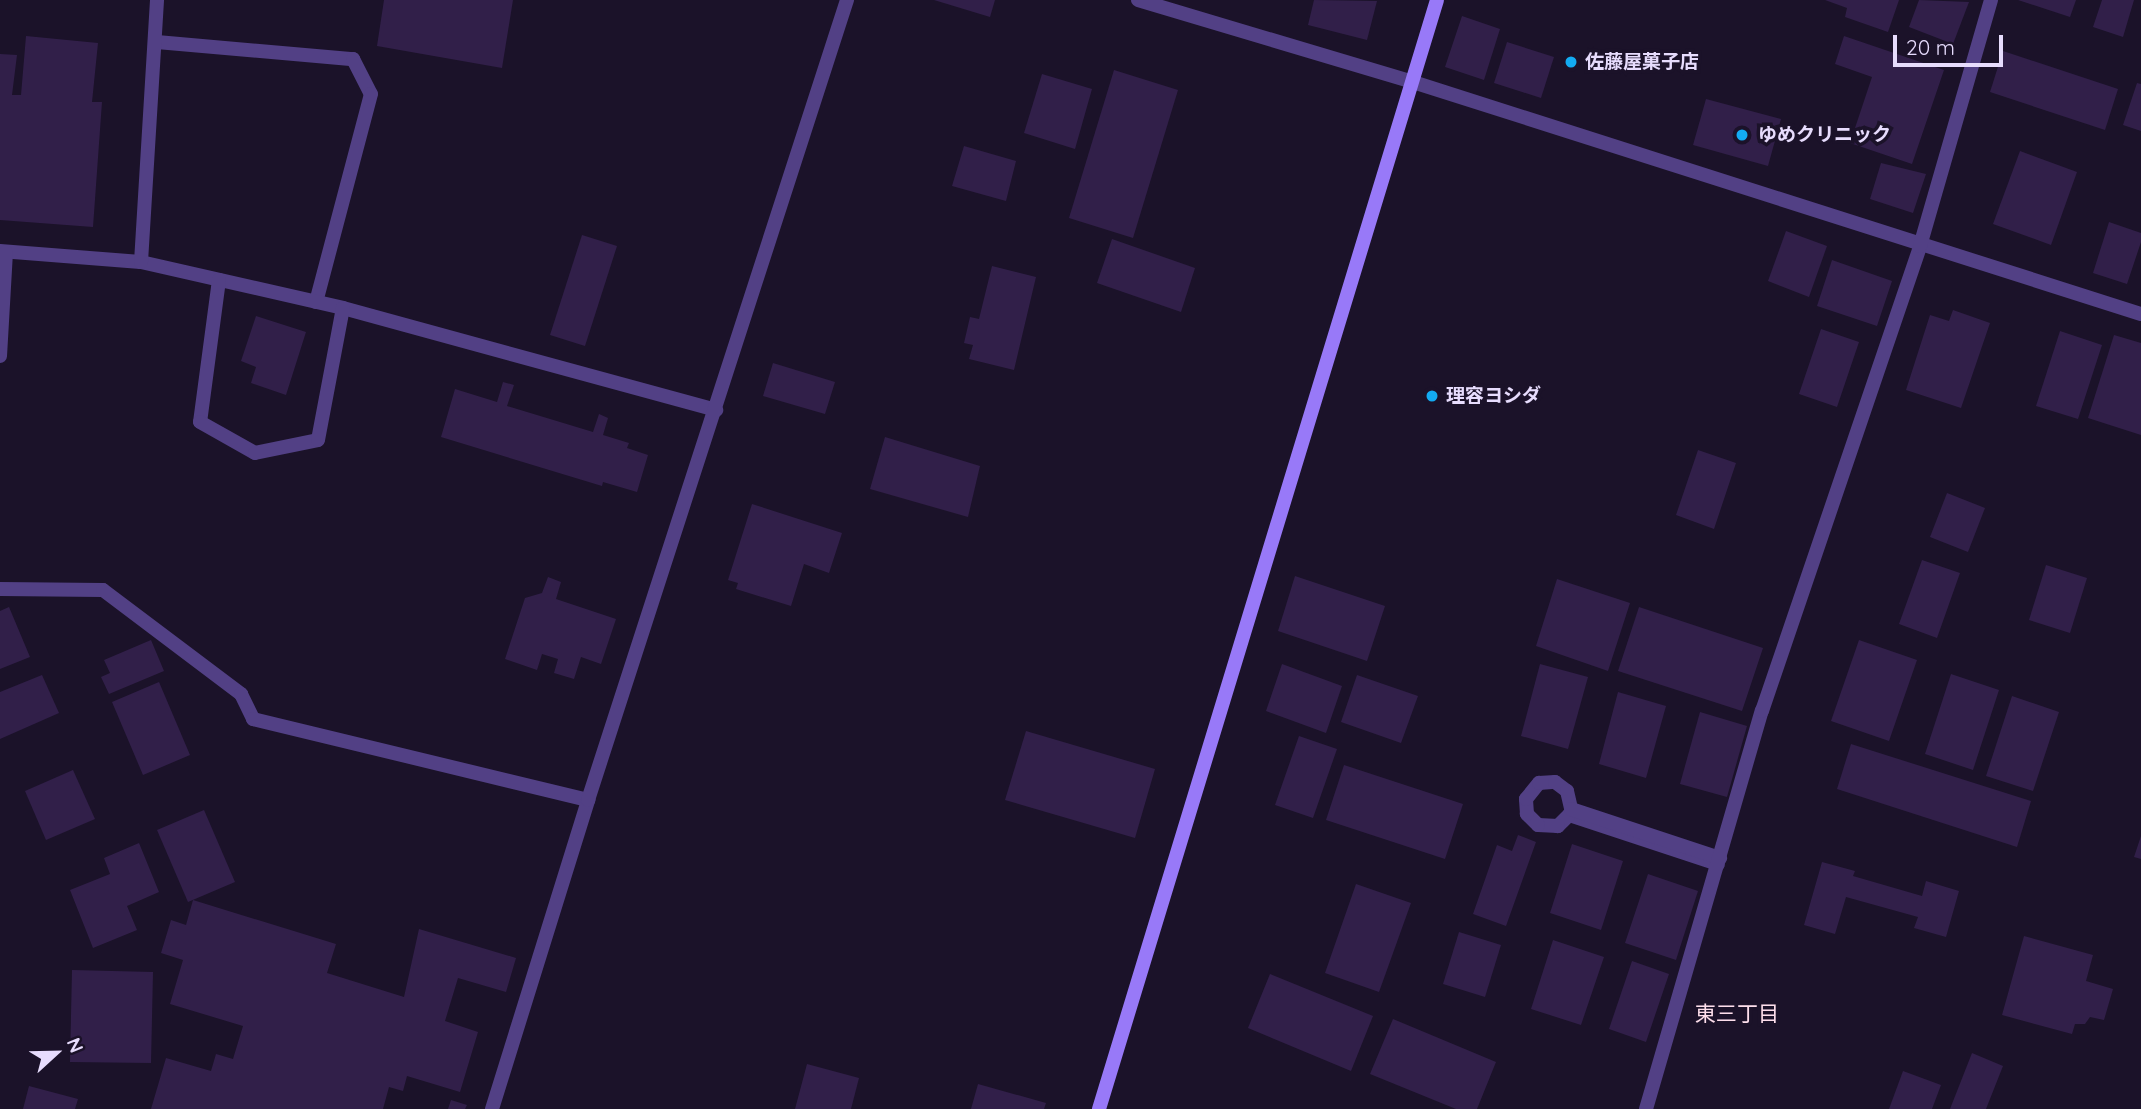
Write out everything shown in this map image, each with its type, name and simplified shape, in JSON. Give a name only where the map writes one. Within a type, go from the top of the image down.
[{"type":"street","points":[[141,262],[157,42],[157,0]]},
{"type":"street","points":[[492,1109],[588,800],[847,0]]},
{"type":"street","points":[[1138,0],[1413,82],[1920,246],[2141,314]]},
{"type":"street","points":[[1100,1109],[1437,0]]},
{"type":"street","points":[[1646,1109],[1762,711],[1920,246],[1991,0]]},
{"type":"street","points":[[157,42],[353,59],[371,94],[317,302]]},
{"type":"street","points":[[0,356],[3,251],[141,262],[343,308],[716,410]]},
{"type":"street","points":[[219,280],[200,422],[255,453],[318,440],[343,308]]},
{"type":"street","points":[[0,589],[103,590],[241,694],[253,719],[588,800]]},
{"type":"street","points":[[1555,782],[1567,791],[1572,809],[1719,861],[1569,816],[1558,826],[1538,825],[1527,814],[1526,799],[1539,783],[1555,782]]},
{"type":"building","points":[[384,0],[513,0],[502,68],[377,46]]},
{"type":"building","points":[[934,0],[995,0],[990,17]]},
{"type":"building","points":[[1314,0],[1377,1],[1367,40],[1308,25]]},
{"type":"building","points":[[1825,0],[1899,0],[1888,32],[1845,17],[1847,8]]},
{"type":"building","points":[[1919,0],[1969,2],[1953,44],[1909,27]]},
{"type":"building","points":[[2018,0],[2076,0],[2070,17]]},
{"type":"building","points":[[2102,0],[2134,0],[2123,37],[2093,27]]},
{"type":"building","points":[[1462,16],[1500,29],[1484,80],[1445,67]]},
{"type":"building","points":[[26,36],[98,43],[92,102],[102,102],[93,227],[0,220],[0,54],[17,55],[12,95],[21,95]]},
{"type":"building","points":[[1844,36],[1944,70],[1912,164],[1850,143],[1872,77],[1835,64]]},
{"type":"building","points":[[1507,42],[1554,57],[1541,98],[1494,83]]},
{"type":"building","points":[[2003,51],[2118,89],[2105,130],[1990,92]]},
{"type":"building","points":[[1114,70],[1178,90],[1133,238],[1069,218]]},
{"type":"building","points":[[1042,74],[1092,89],[1075,149],[1024,133]]},
{"type":"building","points":[[2137,83],[2141,84],[2141,131],[2123,125]]},
{"type":"building","points":[[1706,99],[1781,119],[1768,166],[1693,145]]},
{"type":"building","points":[[964,146],[1016,161],[1006,201],[952,186]]},
{"type":"building","points":[[2020,151],[2077,172],[2051,245],[1993,224]]},
{"type":"building","points":[[1881,163],[1926,174],[1913,213],[1870,199]]},
{"type":"building","points":[[2109,222],[2141,233],[2141,242],[2127,284],[2093,273]]},
{"type":"building","points":[[1786,231],[1827,246],[1809,297],[1768,281]]},
{"type":"building","points":[[582,235],[617,246],[585,346],[550,335]]},
{"type":"building","points":[[1112,239],[1195,268],[1181,312],[1097,283]]},
{"type":"building","points":[[1832,260],[1892,281],[1877,326],[1817,306]]},
{"type":"building","points":[[992,266],[1036,277],[1014,370],[969,359],[973,345],[964,343],[970,317],[979,319]]},
{"type":"building","points":[[1953,310],[1990,323],[1961,408],[1906,390],[1930,315],[1949,321]]},
{"type":"building","points":[[256,316],[306,332],[286,395],[251,383],[256,367],[241,361]]},
{"type":"building","points":[[1821,329],[1859,342],[1837,407],[1799,394]]},
{"type":"building","points":[[2060,331],[2102,345],[2078,419],[2036,406]]},
{"type":"building","points":[[2114,335],[2141,343],[2141,435],[2088,418]]},
{"type":"building","points":[[773,363],[835,382],[825,414],[763,396]]},
{"type":"building","points":[[503,382],[514,385],[507,406],[593,432],[599,414],[608,418],[603,435],[629,443],[627,448],[648,455],[637,492],[603,482],[602,486],[441,437],[455,389],[497,402]]},
{"type":"building","points":[[885,437],[980,466],[968,517],[870,489]]},
{"type":"building","points":[[1698,450],[1736,463],[1714,529],[1676,515]]},
{"type":"building","points":[[1947,493],[1985,508],[1968,552],[1930,537]]},
{"type":"building","points":[[752,504],[842,533],[829,573],[804,564],[791,606],[736,589],[738,583],[728,580]]},
{"type":"building","points":[[1922,560],[1960,573],[1937,638],[1899,624]]},
{"type":"building","points":[[2046,565],[2087,578],[2070,633],[2029,620]]},
{"type":"building","points":[[1295,576],[1385,606],[1367,661],[1278,631]]},
{"type":"building","points":[[548,577],[561,582],[556,599],[616,619],[601,664],[581,657],[574,679],[554,673],[558,659],[542,654],[537,670],[505,659],[525,598],[542,593]]},
{"type":"building","points":[[1557,579],[1630,603],[1608,671],[1536,646]]},
{"type":"building","points":[[9,607],[30,657],[0,669],[0,611]]},
{"type":"building","points":[[1639,607],[1763,648],[1742,711],[1618,671]]},
{"type":"building","points":[[151,640],[164,671],[109,694],[101,677],[110,673],[104,660]]},
{"type":"building","points":[[1859,640],[1917,660],[1889,741],[1831,721]]},
{"type":"building","points":[[1282,664],[1342,686],[1326,733],[1266,711]]},
{"type":"building","points":[[1540,664],[1588,677],[1568,749],[1521,736]]},
{"type":"building","points":[[1951,674],[1999,690],[1973,770],[1925,754]]},
{"type":"building","points":[[42,675],[59,713],[0,739],[0,692]]},
{"type":"building","points":[[1357,675],[1418,696],[1401,743],[1341,722]]},
{"type":"building","points":[[159,682],[190,755],[143,775],[112,702]]},
{"type":"building","points":[[1618,692],[1666,706],[1646,778],[1599,764]]},
{"type":"building","points":[[2012,696],[2059,712],[2033,791],[1986,776]]},
{"type":"building","points":[[1700,712],[1747,726],[1727,797],[1680,784]]},
{"type":"building","points":[[1026,731],[1155,769],[1135,838],[1005,800]]},
{"type":"building","points":[[1299,736],[1337,749],[1313,818],[1275,805]]},
{"type":"building","points":[[1851,744],[2031,801],[2017,847],[1837,789]]},
{"type":"building","points":[[1344,765],[1463,804],[1445,859],[1326,820]]},
{"type":"building","points":[[73,770],[95,819],[46,840],[25,791]]},
{"type":"building","points":[[204,810],[235,882],[188,902],[157,830]]},
{"type":"building","points":[[1518,835],[1536,842],[1506,926],[1473,914],[1497,845],[1512,851]]},
{"type":"building","points":[[2141,836],[2141,859],[2134,857]]},
{"type":"building","points":[[139,843],[159,892],[127,906],[137,930],[93,948],[70,890],[110,874],[104,858]]},
{"type":"building","points":[[1572,844],[1623,861],[1601,930],[1550,913]]},
{"type":"building","points":[[1822,862],[1855,871],[1853,876],[1922,896],[1926,881],[1959,891],[1946,937],[1914,928],[1918,917],[1846,897],[1835,934],[1804,925]]},
{"type":"building","points":[[1648,874],[1698,891],[1676,960],[1625,943]]},
{"type":"building","points":[[1356,884],[1411,903],[1379,992],[1325,973]]},
{"type":"building","points":[[193,900],[336,944],[327,973],[404,997],[419,929],[516,958],[506,992],[458,978],[445,1021],[478,1032],[460,1092],[407,1076],[403,1091],[389,1087],[383,1109],[151,1109],[166,1058],[211,1071],[216,1054],[233,1059],[243,1026],[170,1004],[183,960],[161,953],[171,920],[186,925]]},
{"type":"building","points":[[1459,932],[1501,945],[1485,997],[1443,984]]},
{"type":"building","points":[[2024,936],[2093,955],[2086,981],[2113,989],[2104,1020],[2090,1017],[2085,1024],[2075,1024],[2072,1034],[2002,1015]]},
{"type":"building","points":[[1553,940],[1604,957],[1581,1025],[1531,1009]]},
{"type":"building","points":[[1632,961],[1669,974],[1646,1042],[1609,1029]]},
{"type":"building","points":[[72,970],[153,972],[151,1063],[70,1062]]},
{"type":"building","points":[[1270,974],[1373,1016],[1351,1071],[1248,1028]]},
{"type":"building","points":[[1393,1019],[1496,1062],[1477,1109],[1456,1109],[1370,1074]]},
{"type":"building","points":[[1972,1053],[2003,1066],[1986,1109],[1950,1109]]},
{"type":"building","points":[[807,1064],[859,1078],[851,1109],[795,1109]]},
{"type":"building","points":[[1903,1071],[1941,1085],[1932,1109],[1889,1109]]},
{"type":"building","points":[[978,1084],[1046,1103],[1044,1109],[971,1109]]},
{"type":"building","points":[[29,1086],[78,1099],[75,1109],[23,1109]]},
{"type":"building","points":[[451,1100],[467,1105],[465,1109],[448,1109]]},
{"type":"place","name":"佐藤屋菓子店","points":[[1571,62]]},
{"type":"place","name":"ゆめクリニック","points":[[1742,135]]},
{"type":"place","name":"理容ヨシダ","points":[[1432,396]]},
{"type":"district","name":"東三丁目","points":[[1737,1013]]}]
